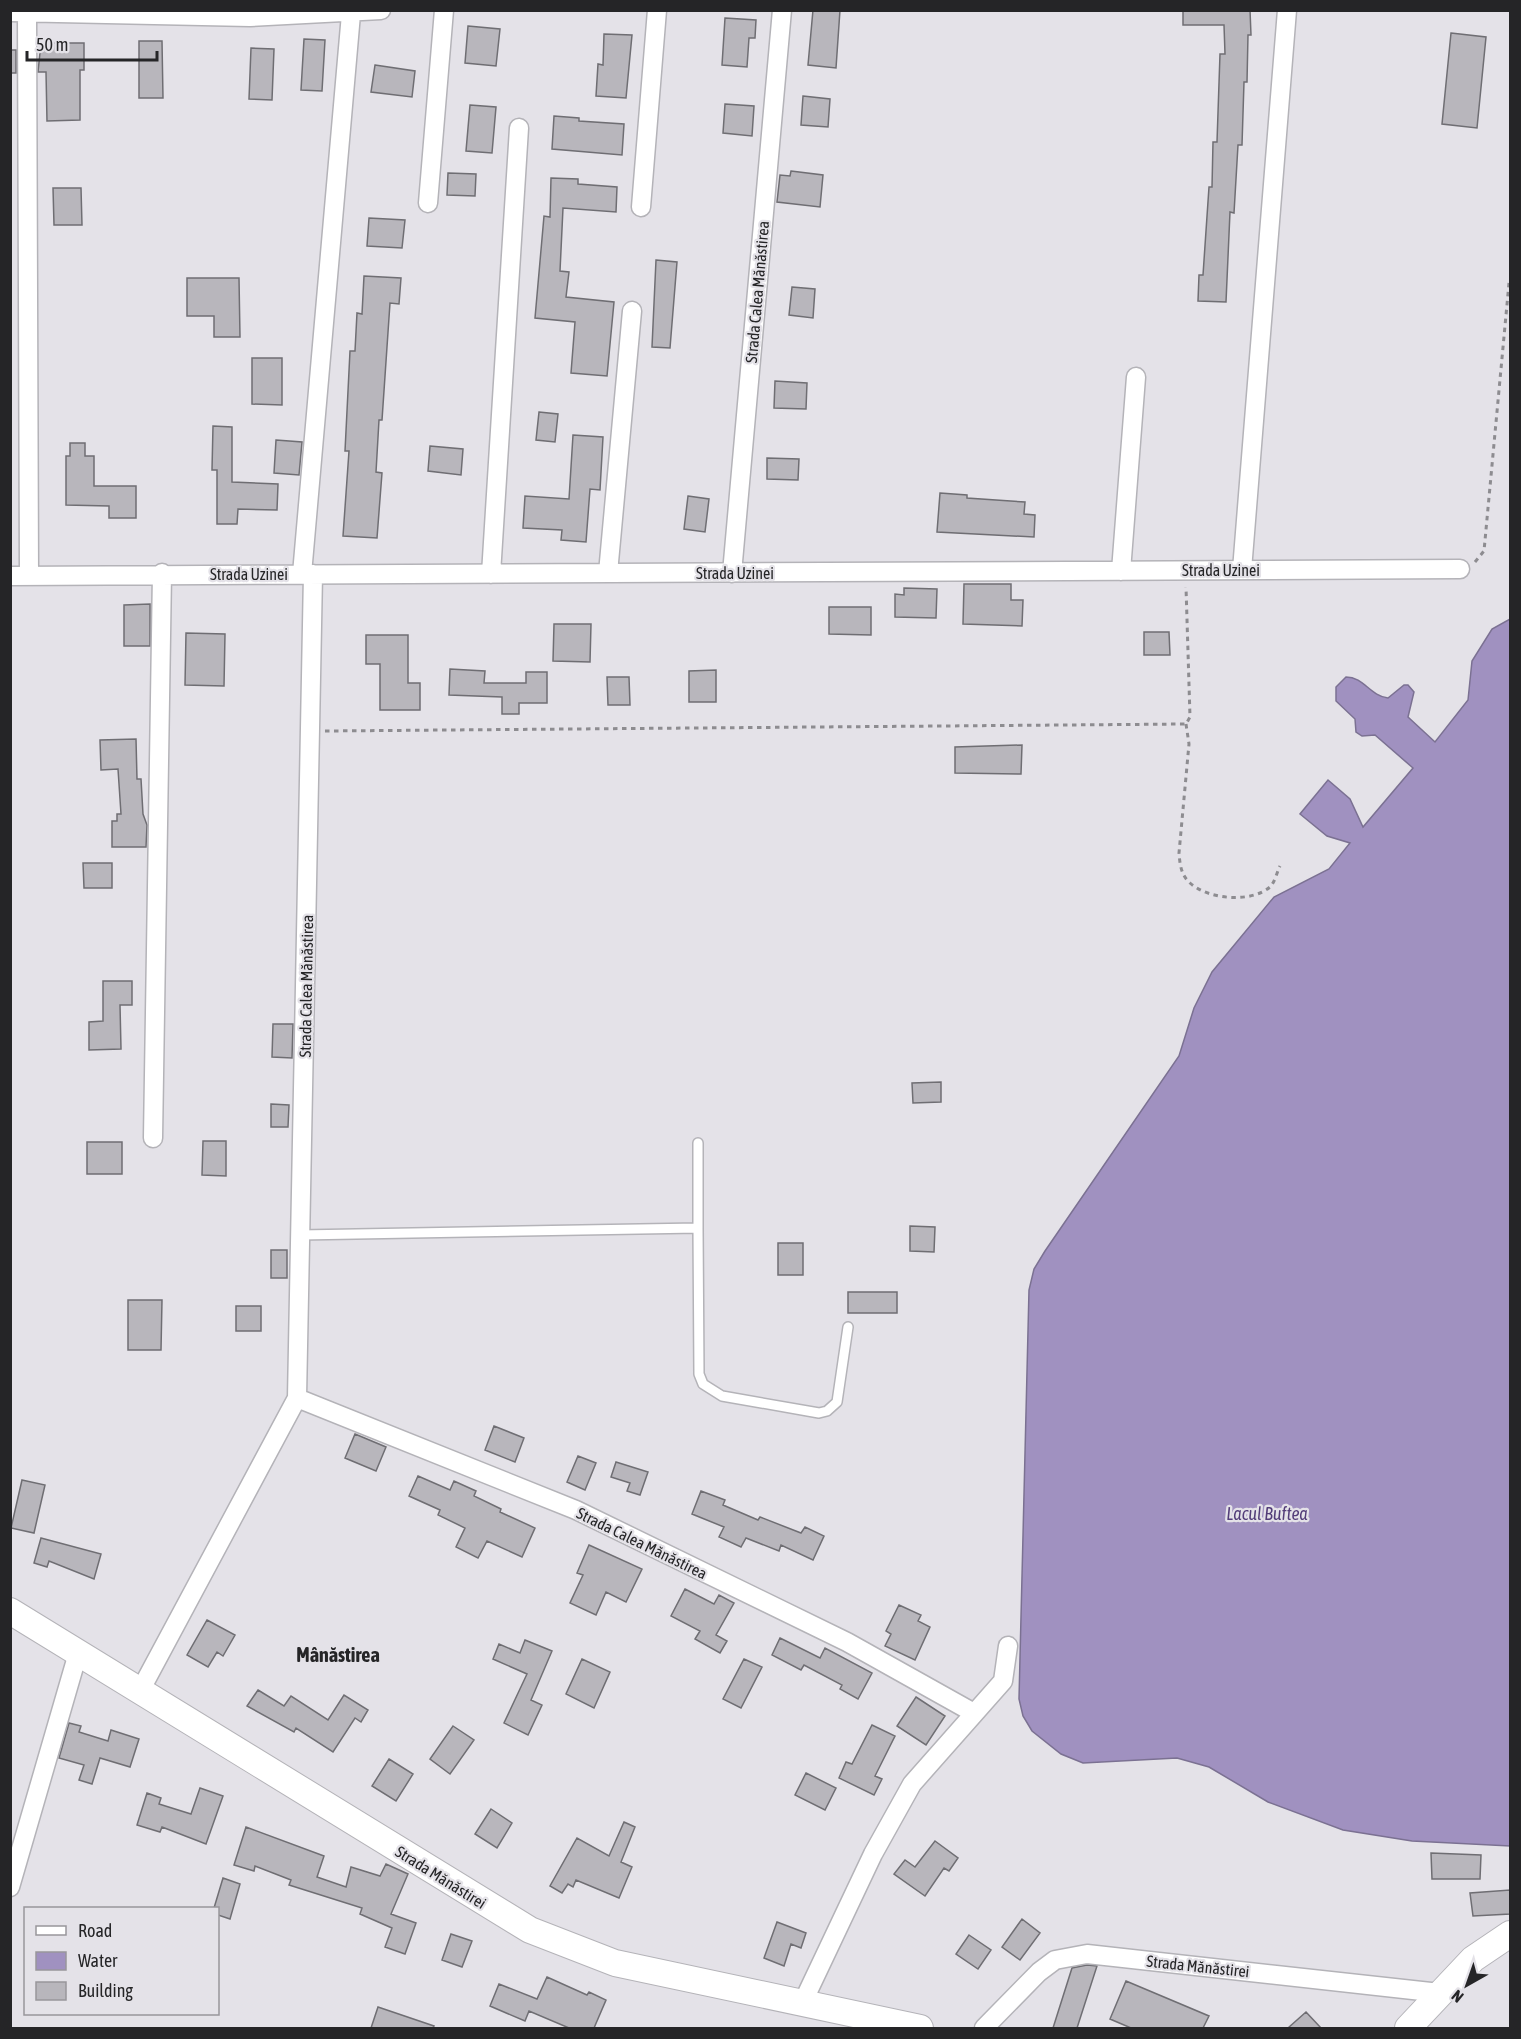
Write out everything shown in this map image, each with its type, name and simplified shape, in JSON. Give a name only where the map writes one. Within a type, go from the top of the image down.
[{"type":"street","points":[[29,576],[19,13],[351,14],[381,10]]},
{"type":"street","points":[[429,203],[444,10]]},
{"type":"street","points":[[642,207],[657,10]]},
{"type":"street","name":"Strada Calea Mănăstirea","points":[[732,573],[782,10]]},
{"type":"street","points":[[1242,570],[1287,10]]},
{"type":"street","name":"Strada Calea Mănăstirea","points":[[140,1691],[297,1398],[312,732],[308,574],[351,14]]},
{"type":"street","points":[[491,574],[519,128]]},
{"type":"street","points":[[608,573],[632,311]]},
{"type":"street","points":[[1121,571],[1136,377]]},
{"type":"street","name":"Strada Uzinei","points":[[10,576],[162,573],[491,574],[1460,569]]},
{"type":"street","points":[[153,1138],[162,573]]},
{"type":"street","name":"Strada Calea Mănăstirea","points":[[297,1398],[576,1510],[847,1642],[974,1713]]},
{"type":"street","name":"Strada Mănăstirei","points":[[10,1611],[530,1930],[615,1963],[920,2028]]},
{"type":"street","points":[[802,2004],[873,1854],[912,1784],[1003,1681],[1008,1646]]},
{"type":"street","points":[[10,1887],[78,1653]]},
{"type":"street","points":[[1408,2028],[1480,1953],[1510,1934]]},
{"type":"street","name":"Strada Mănăstirei","points":[[984,2028],[1039,1972],[1055,1960],[1087,1954],[1440,1993]]},
{"type":"lane","points":[[698,1143],[699,1374],[703,1384],[711,1391],[819,1413],[827,1412],[837,1402],[839,1394],[848,1327]]},
{"type":"lane","points":[[300,1235],[698,1228]]},
{"type":"path","points":[[1460,569],[1474,563],[1484,551],[1509,283]]},
{"type":"path","points":[[1185,571],[1190,717],[1186,724],[1189,744],[1179,853],[1181,871],[1191,884],[1210,893],[1236,897],[1254,896],[1272,886],[1280,866]]},
{"type":"path","points":[[312,732],[1186,724]]},
{"type":"water","name":"Lacul Buftea","points":[[1510,619],[1510,1846],[1412,1841],[1343,1830],[1268,1802],[1209,1767],[1177,1758],[1083,1763],[1061,1754],[1032,1731],[1023,1716],[1019,1699],[1029,1290],[1034,1269],[1179,1056],[1194,1008],[1212,972],[1274,897],[1329,869],[1350,843],[1327,836],[1300,814],[1328,780],[1350,799],[1363,827],[1413,768],[1375,735],[1362,736],[1356,732],[1355,719],[1336,701],[1336,687],[1346,677],[1352,678],[1376,694],[1388,698],[1404,685],[1408,685],[1414,692],[1408,717],[1435,742],[1468,700],[1472,661],[1492,629]]},
{"type":"building","points":[[813,10],[840,10],[836,68],[808,65]]},
{"type":"building","points":[[1183,10],[1250,10],[1251,35],[1248,35],[1247,82],[1244,82],[1242,145],[1238,145],[1234,213],[1230,212],[1226,302],[1198,301],[1199,275],[1203,275],[1209,187],[1212,187],[1213,142],[1217,142],[1220,54],[1225,54],[1224,25],[1183,25]]},
{"type":"building","points":[[725,18],[756,20],[755,38],[749,38],[747,67],[722,65]]},
{"type":"building","points":[[468,26],[500,29],[496,66],[465,63]]},
{"type":"building","points":[[1451,33],[1486,37],[1477,128],[1442,124]]},
{"type":"building","points":[[604,34],[632,35],[626,98],[596,96],[598,64],[603,65]]},
{"type":"building","points":[[304,39],[325,40],[322,91],[301,90]]},
{"type":"building","points":[[139,41],[162,41],[163,98],[139,98]]},
{"type":"building","points":[[41,43],[84,43],[84,70],[80,70],[80,120],[47,121],[46,72],[38,72]]},
{"type":"building","points":[[251,48],[274,49],[272,100],[249,99]]},
{"type":"building","points":[[10,50],[16,50],[16,73],[10,73]]},
{"type":"building","points":[[375,65],[415,71],[412,97],[371,92]]},
{"type":"building","points":[[803,96],[830,99],[828,127],[801,125]]},
{"type":"building","points":[[725,104],[754,106],[752,136],[723,133]]},
{"type":"building","points":[[470,105],[496,107],[492,153],[466,151]]},
{"type":"building","points":[[554,116],[579,118],[579,121],[624,124],[622,155],[552,149]]},
{"type":"building","points":[[791,171],[823,175],[820,207],[777,202],[780,175],[790,176]]},
{"type":"building","points":[[448,173],[476,174],[475,196],[447,195]]},
{"type":"building","points":[[551,178],[578,179],[578,184],[617,187],[616,212],[563,208],[560,271],[569,272],[566,297],[614,302],[607,376],[571,373],[575,322],[535,318],[544,216],[550,217]]},
{"type":"building","points":[[53,188],[81,188],[82,225],[54,225]]},
{"type":"building","points":[[369,218],[405,220],[402,248],[367,246]]},
{"type":"building","points":[[656,260],[677,262],[670,348],[652,347]]},
{"type":"building","points":[[364,276],[401,278],[399,304],[390,303],[382,420],[379,420],[376,472],[382,473],[377,538],[343,536],[349,451],[345,451],[350,351],[355,351],[357,313],[362,314]]},
{"type":"building","points":[[187,278],[239,278],[240,337],[214,337],[214,316],[187,316]]},
{"type":"building","points":[[792,287],[815,289],[813,318],[789,315]]},
{"type":"building","points":[[252,358],[282,358],[282,405],[252,404]]},
{"type":"building","points":[[775,381],[807,383],[806,409],[774,408]]},
{"type":"building","points":[[539,412],[558,414],[555,442],[536,440]]},
{"type":"building","points":[[213,426],[232,427],[232,482],[278,484],[277,510],[238,509],[237,524],[217,524],[217,470],[212,470]]},
{"type":"building","points":[[573,435],[603,437],[600,490],[590,489],[586,542],[561,540],[562,530],[523,528],[525,496],[569,499]]},
{"type":"building","points":[[276,440],[302,442],[299,475],[274,473]]},
{"type":"building","points":[[70,443],[85,443],[85,456],[94,456],[94,486],[136,486],[136,518],[109,518],[109,506],[66,505],[66,456],[70,456]]},
{"type":"building","points":[[430,446],[463,449],[461,475],[428,471]]},
{"type":"building","points":[[767,458],[799,459],[798,480],[767,479]]},
{"type":"building","points":[[940,493],[967,495],[967,498],[1025,502],[1024,514],[1035,515],[1034,537],[937,532]]},
{"type":"building","points":[[688,496],[709,499],[705,532],[684,529]]},
{"type":"building","points":[[964,584],[1011,584],[1011,600],[1023,600],[1022,626],[963,624]]},
{"type":"building","points":[[904,588],[937,589],[936,618],[895,617],[895,594],[904,595]]},
{"type":"building","points":[[150,604],[150,646],[124,646],[124,605]]},
{"type":"building","points":[[829,607],[871,607],[871,635],[829,634]]},
{"type":"building","points":[[554,624],[591,624],[590,662],[553,661]]},
{"type":"building","points":[[1144,632],[1169,632],[1170,655],[1144,655]]},
{"type":"building","points":[[186,633],[225,634],[224,686],[185,685]]},
{"type":"building","points":[[366,635],[408,635],[408,683],[420,683],[420,710],[380,710],[380,664],[366,664]]},
{"type":"building","points":[[450,669],[485,671],[484,683],[526,683],[526,672],[547,672],[547,703],[519,703],[519,714],[502,714],[502,697],[449,695]]},
{"type":"building","points":[[716,670],[716,702],[689,702],[689,671]]},
{"type":"building","points":[[607,677],[629,677],[630,705],[608,705]]},
{"type":"building","points":[[136,739],[137,779],[141,779],[143,814],[147,825],[146,847],[112,847],[112,821],[117,821],[117,814],[121,814],[118,769],[101,770],[100,740]]},
{"type":"building","points":[[1022,745],[1021,774],[955,773],[955,747]]},
{"type":"building","points":[[83,863],[112,863],[112,888],[84,888]]},
{"type":"building","points":[[103,981],[132,981],[132,1005],[120,1005],[121,1049],[89,1050],[89,1022],[103,1021]]},
{"type":"building","points":[[273,1024],[293,1024],[292,1058],[272,1057]]},
{"type":"building","points":[[941,1082],[941,1102],[913,1103],[912,1083]]},
{"type":"building","points":[[271,1104],[289,1105],[288,1127],[271,1127]]},
{"type":"building","points":[[203,1141],[226,1141],[226,1176],[202,1175]]},
{"type":"building","points":[[87,1142],[122,1142],[122,1174],[87,1174]]},
{"type":"building","points":[[910,1226],[935,1227],[934,1252],[910,1251]]},
{"type":"building","points":[[778,1243],[803,1243],[803,1275],[778,1275]]},
{"type":"building","points":[[271,1250],[287,1250],[287,1278],[271,1278]]},
{"type":"building","points":[[848,1292],[897,1292],[897,1313],[848,1313]]},
{"type":"building","points":[[128,1300],[162,1300],[161,1350],[128,1350]]},
{"type":"building","points":[[236,1306],[261,1306],[261,1331],[236,1331]]},
{"type":"building","points":[[494,1426],[524,1438],[515,1462],[485,1450]]},
{"type":"building","points":[[355,1434],[386,1447],[376,1471],[345,1458]]},
{"type":"building","points":[[578,1456],[596,1463],[585,1490],[567,1482]]},
{"type":"building","points":[[616,1462],[648,1472],[640,1495],[627,1491],[630,1483],[611,1477]]},
{"type":"building","points":[[418,1476],[450,1490],[454,1481],[476,1491],[474,1496],[501,1509],[500,1512],[535,1528],[522,1557],[487,1541],[478,1558],[456,1547],[465,1528],[438,1515],[440,1510],[409,1496]]},
{"type":"building","points":[[22,1480],[45,1485],[34,1533],[11,1528]]},
{"type":"building","points":[[701,1491],[725,1500],[723,1505],[758,1520],[760,1517],[801,1533],[805,1527],[824,1536],[813,1560],[781,1545],[779,1551],[746,1538],[741,1547],[719,1537],[724,1527],[692,1514]]},
{"type":"building","points":[[41,1538],[101,1554],[94,1579],[49,1561],[47,1567],[34,1563]]},
{"type":"building","points":[[589,1545],[642,1569],[626,1602],[606,1592],[596,1615],[570,1603],[583,1575],[577,1573]]},
{"type":"building","points":[[685,1589],[714,1604],[719,1595],[734,1603],[716,1635],[727,1641],[720,1653],[695,1639],[700,1631],[671,1616]]},
{"type":"building","points":[[899,1605],[921,1615],[918,1621],[930,1627],[915,1660],[885,1646],[891,1634],[886,1631]]},
{"type":"building","points":[[207,1620],[235,1635],[223,1656],[217,1652],[208,1667],[187,1655]]},
{"type":"building","points":[[780,1638],[820,1658],[825,1648],[872,1673],[858,1699],[840,1689],[842,1685],[804,1665],[801,1670],[772,1655]]},
{"type":"building","points":[[525,1640],[552,1651],[531,1700],[542,1705],[528,1735],[504,1723],[527,1674],[493,1659],[499,1644],[520,1653]]},
{"type":"building","points":[[582,1659],[610,1672],[594,1708],[566,1694]]},
{"type":"building","points":[[744,1659],[762,1667],[741,1708],[723,1699]]},
{"type":"building","points":[[258,1690],[284,1706],[291,1696],[328,1720],[344,1695],[368,1710],[361,1722],[355,1718],[333,1752],[296,1728],[294,1732],[247,1706]]},
{"type":"building","points":[[916,1697],[945,1716],[926,1745],[897,1726]]},
{"type":"building","points":[[69,1723],[81,1726],[79,1732],[108,1741],[111,1730],[139,1739],[130,1767],[100,1758],[92,1784],[79,1780],[84,1765],[59,1758]]},
{"type":"building","points":[[872,1725],[895,1736],[875,1776],[882,1779],[874,1795],[839,1778],[846,1762],[852,1764]]},
{"type":"building","points":[[453,1726],[474,1740],[450,1774],[430,1759]]},
{"type":"building","points":[[389,1759],[413,1774],[396,1801],[372,1786]]},
{"type":"building","points":[[806,1773],[836,1788],[825,1810],[795,1795]]},
{"type":"building","points":[[200,1788],[223,1796],[206,1844],[162,1827],[160,1832],[137,1825],[147,1793],[161,1798],[159,1804],[191,1814]]},
{"type":"building","points":[[491,1809],[512,1823],[497,1848],[475,1834]]},
{"type":"building","points":[[624,1822],[635,1827],[621,1862],[632,1867],[619,1898],[576,1880],[573,1887],[568,1884],[562,1893],[550,1886],[577,1838],[609,1856]]},
{"type":"building","points":[[246,1827],[324,1856],[317,1877],[346,1887],[351,1867],[380,1876],[386,1864],[408,1874],[391,1914],[416,1923],[405,1954],[385,1947],[392,1928],[360,1914],[362,1908],[289,1885],[291,1880],[255,1866],[254,1871],[234,1865]]},
{"type":"building","points":[[935,1841],[958,1858],[949,1871],[944,1868],[925,1896],[894,1874],[905,1860],[915,1867]]},
{"type":"building","points":[[1431,1853],[1481,1855],[1480,1879],[1432,1879]]},
{"type":"building","points":[[223,1878],[240,1884],[230,1919],[219,1915],[219,1907],[214,1907]]},
{"type":"building","points":[[1510,1890],[1510,1914],[1473,1916],[1470,1893]]},
{"type":"building","points":[[1022,1919],[1040,1933],[1020,1960],[1002,1947]]},
{"type":"building","points":[[777,1922],[806,1933],[801,1948],[791,1944],[784,1966],[764,1958]]},
{"type":"building","points":[[451,1934],[472,1941],[462,1967],[442,1960]]},
{"type":"building","points":[[969,1935],[991,1950],[978,1969],[956,1954]]},
{"type":"building","points":[[1097,1966],[1077,2028],[1053,2028],[1072,1968]]},
{"type":"building","points":[[547,1977],[587,1995],[589,1992],[606,2000],[594,2028],[569,2028],[529,2011],[525,2021],[490,2006],[499,1984],[537,1999]]},
{"type":"building","points":[[1126,1981],[1209,2016],[1203,2028],[1131,2028],[1110,2019]]},
{"type":"building","points":[[378,2007],[434,2026],[433,2028],[371,2028]]},
{"type":"building","points":[[1306,2012],[1321,2028],[1288,2028]]},
{"type":"district","name":"Mânăstirea","points":[[338,1654]]}]
